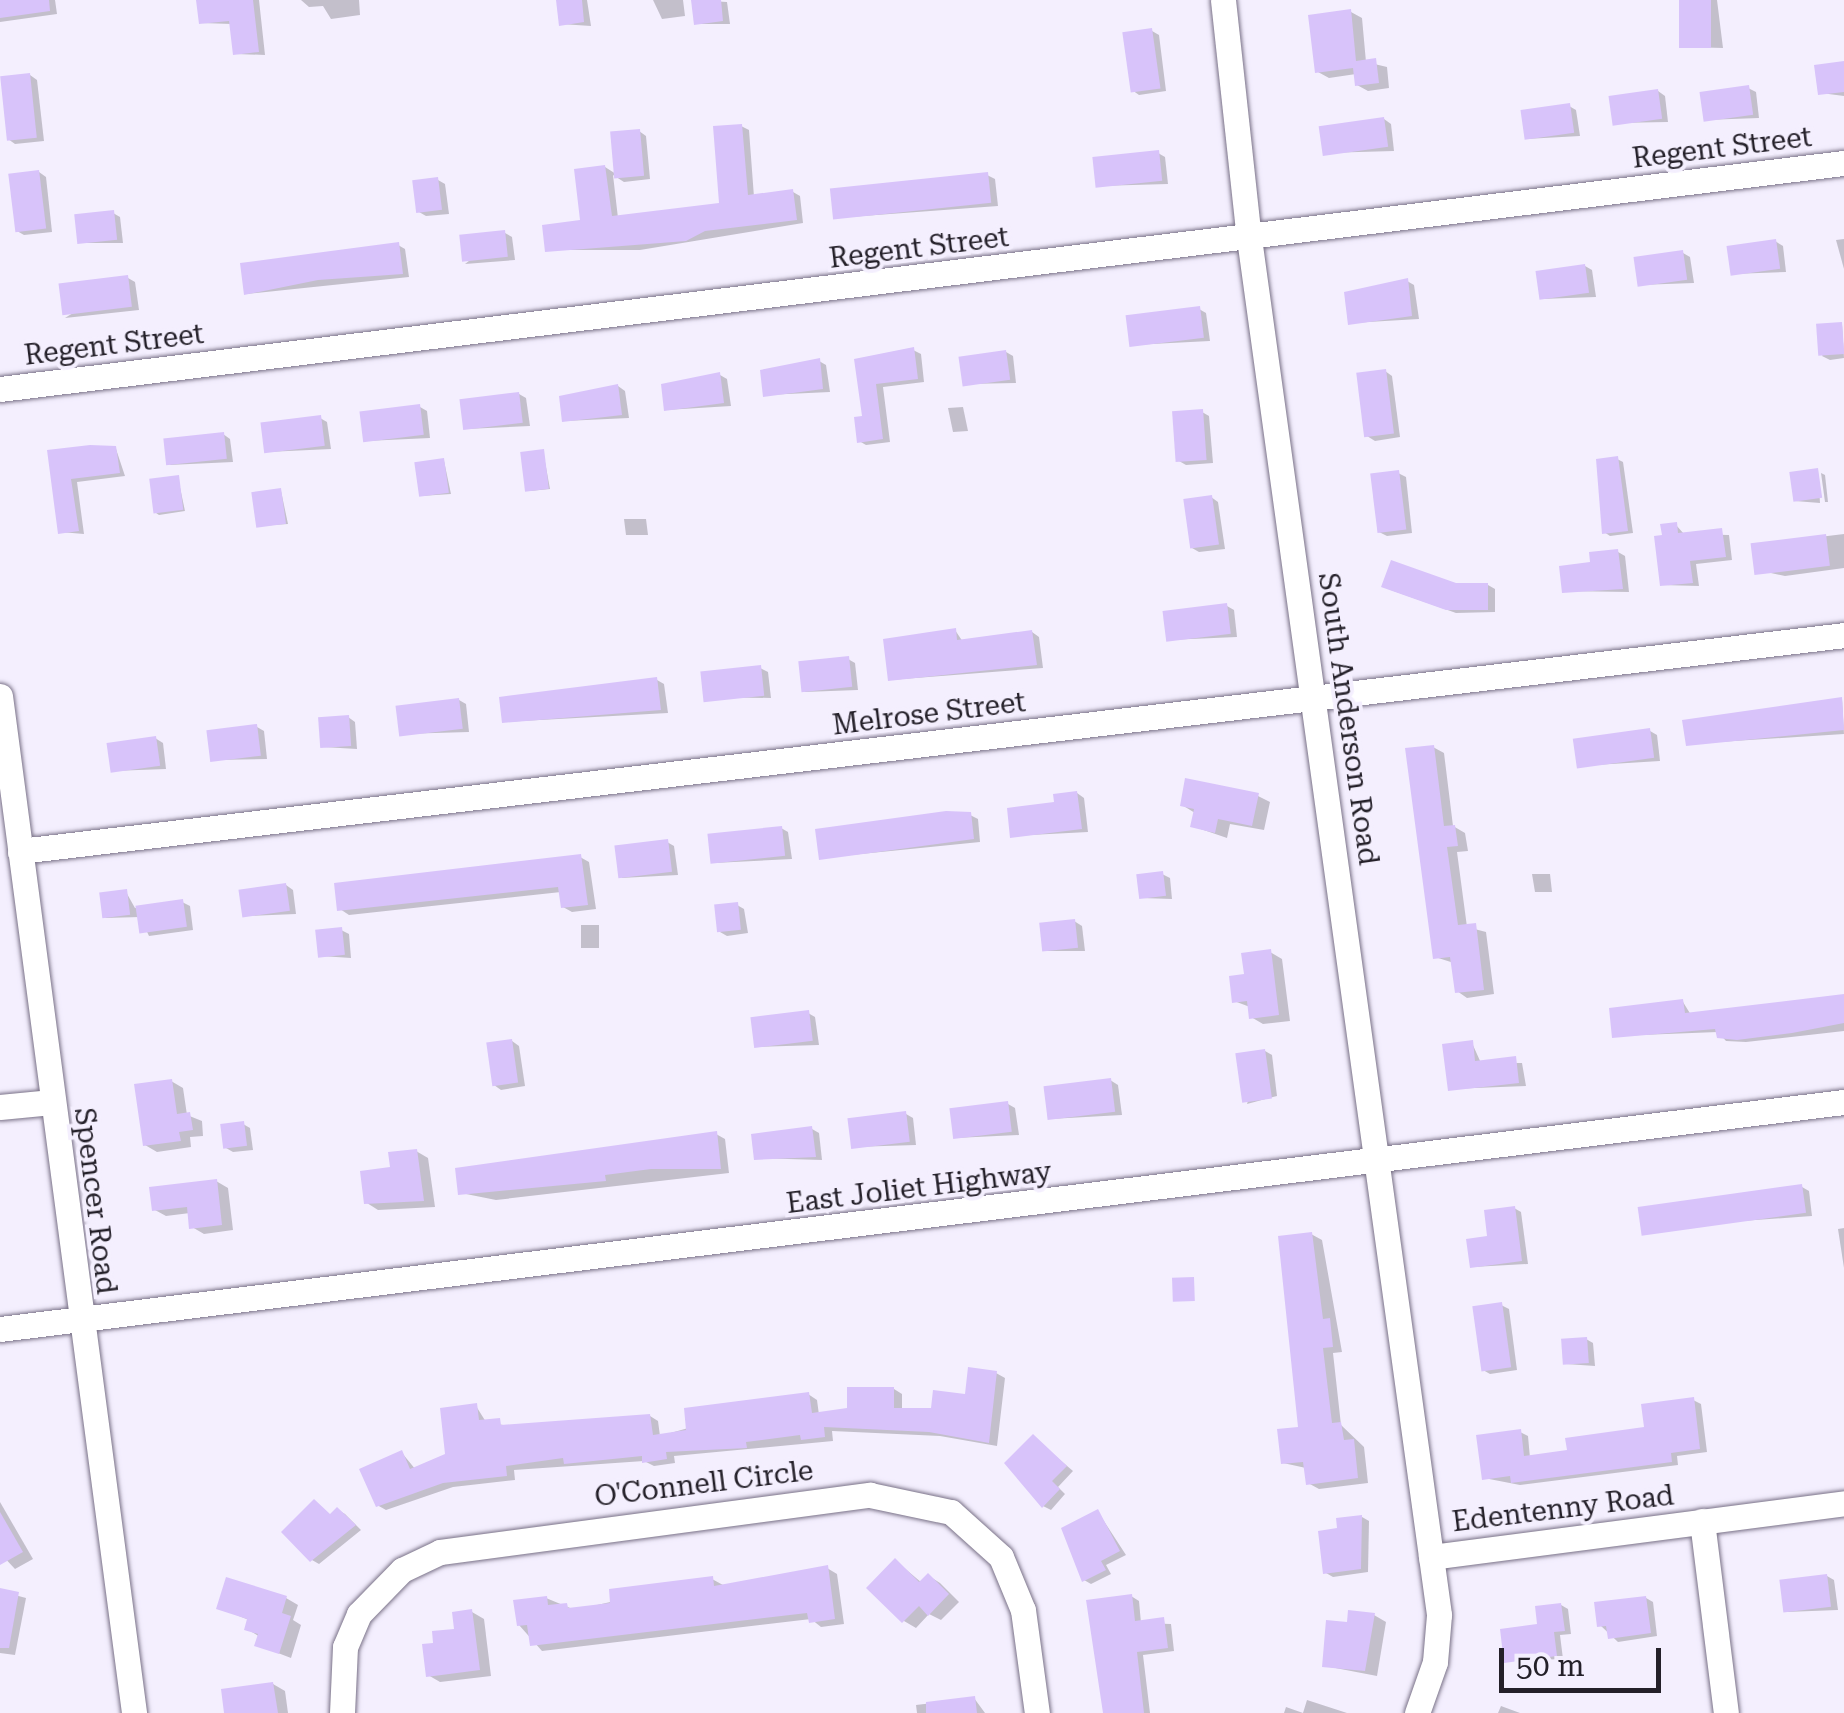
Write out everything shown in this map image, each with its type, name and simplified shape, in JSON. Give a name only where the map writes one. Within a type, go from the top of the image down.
[{"type":"street","name":"South Anderson Road","points":[[1223,0],[1249,238],[1316,699],[1431,1557],[1438,1639],[1417,1713]]},
{"type":"street","name":"Regent Street","points":[[0,389],[1844,163]]},
{"type":"street","name":"Melrose Street","points":[[20,851],[1844,635]]},
{"type":"street","name":"Spencer Road","points":[[0,696],[134,1713]]},
{"type":"street","points":[[0,1107],[52,1102]]},
{"type":"street","name":"East Joliet Highway","points":[[0,1329],[1844,1102]]},
{"type":"street","name":"O'Connell Circle","points":[[342,1713],[345,1648],[359,1614],[402,1570],[440,1552],[870,1496],[951,1512],[1001,1557],[1024,1610],[1038,1713]]},
{"type":"street","name":"Edentenny Road","points":[[1431,1557],[1844,1503]]},
{"type":"street","points":[[1702,1521],[1726,1713]]},
{"type":"building","points":[[0,0],[49,0],[50,11],[0,18]]},
{"type":"building","points":[[196,0],[253,0],[259,52],[233,55],[229,21],[199,24]]},
{"type":"building","points":[[556,0],[582,0],[584,22],[559,26]]},
{"type":"building","points":[[691,0],[721,0],[723,21],[694,25]]},
{"type":"building","points":[[1679,0],[1711,0],[1711,48],[1679,48]]},
{"type":"building","points":[[1351,9],[1356,61],[1376,58],[1379,83],[1355,86],[1353,68],[1315,73],[1308,15]]},
{"type":"building","points":[[1152,28],[1160,88],[1131,93],[1122,32]]},
{"type":"building","points":[[1844,61],[1844,92],[1818,95],[1814,65]]},
{"type":"building","points":[[30,73],[37,138],[7,141],[0,76]]},
{"type":"building","points":[[1749,85],[1753,115],[1704,122],[1699,92]]},
{"type":"building","points":[[1658,89],[1662,119],[1613,126],[1608,96]]},
{"type":"building","points":[[1570,103],[1574,133],[1525,140],[1520,110]]},
{"type":"building","points":[[1384,117],[1388,147],[1323,156],[1319,126]]},
{"type":"building","points":[[742,124],[748,195],[793,189],[797,220],[705,231],[686,241],[545,252],[542,225],[580,220],[574,169],[605,165],[612,216],[719,203],[713,126]]},
{"type":"building","points":[[640,129],[644,176],[614,178],[610,132]]},
{"type":"building","points":[[1159,150],[1162,181],[1096,188],[1092,157]]},
{"type":"building","points":[[39,170],[46,229],[15,232],[8,174]]},
{"type":"building","points":[[988,172],[991,203],[833,219],[830,189]]},
{"type":"building","points":[[438,177],[442,210],[416,213],[412,180]]},
{"type":"building","points":[[114,210],[117,240],[77,244],[74,214]]},
{"type":"building","points":[[505,230],[508,257],[462,262],[459,235]]},
{"type":"building","points":[[1776,239],[1780,269],[1731,276],[1726,246]]},
{"type":"building","points":[[399,242],[403,274],[318,280],[244,295],[240,263]]},
{"type":"building","points":[[1683,250],[1687,280],[1638,287],[1633,257]]},
{"type":"building","points":[[1585,264],[1589,293],[1540,300],[1535,271]]},
{"type":"building","points":[[128,275],[132,307],[62,315],[59,284]]},
{"type":"building","points":[[1408,278],[1412,316],[1348,325],[1344,292]]},
{"type":"building","points":[[1200,306],[1204,338],[1129,347],[1126,315]]},
{"type":"building","points":[[1842,322],[1844,354],[1818,356],[1816,324]]},
{"type":"building","points":[[914,347],[918,379],[876,384],[883,439],[857,443],[854,417],[862,416],[854,359]]},
{"type":"building","points":[[1006,350],[1010,380],[963,386],[958,357]]},
{"type":"building","points":[[820,358],[823,389],[763,397],[760,370]]},
{"type":"building","points":[[1386,369],[1394,434],[1364,437],[1356,373]]},
{"type":"building","points":[[720,372],[724,403],[664,411],[661,384]]},
{"type":"building","points":[[618,384],[622,415],[562,422],[559,396]]},
{"type":"building","points":[[519,392],[523,423],[463,430],[459,399]]},
{"type":"building","points":[[420,404],[424,435],[363,442],[359,411]]},
{"type":"building","points":[[1203,409],[1207,460],[1176,462],[1172,411]]},
{"type":"building","points":[[321,415],[325,446],[264,453],[260,422]]},
{"type":"building","points":[[224,432],[227,459],[166,465],[163,438]]},
{"type":"building","points":[[116,446],[120,473],[71,479],[79,531],[58,534],[47,450]]},
{"type":"building","points":[[544,449],[549,489],[525,492],[520,452]]},
{"type":"building","points":[[1618,456],[1628,531],[1602,534],[1596,459]]},
{"type":"building","points":[[444,458],[449,493],[419,497],[414,462]]},
{"type":"building","points":[[1818,468],[1822,498],[1793,502],[1789,472]]},
{"type":"building","points":[[1399,470],[1406,530],[1378,533],[1370,474]]},
{"type":"building","points":[[179,475],[183,510],[153,513],[149,479]]},
{"type":"building","points":[[281,488],[286,524],[256,528],[251,492]]},
{"type":"building","points":[[1212,495],[1219,545],[1190,549],[1183,499]]},
{"type":"building","points":[[1677,522],[1678,533],[1722,528],[1726,557],[1690,561],[1693,583],[1660,586],[1654,536],[1662,535],[1660,524]]},
{"type":"building","points":[[1826,534],[1830,566],[1754,575],[1751,543]]},
{"type":"building","points":[[1618,549],[1623,589],[1562,593],[1559,566],[1590,562],[1589,552]]},
{"type":"building","points":[[1391,560],[1456,583],[1488,583],[1488,610],[1446,610],[1381,587]]},
{"type":"building","points":[[1227,603],[1231,634],[1166,642],[1162,611]]},
{"type":"building","points":[[956,628],[957,640],[1032,630],[1037,665],[888,681],[883,639]]},
{"type":"building","points":[[849,656],[852,687],[802,692],[798,661]]},
{"type":"building","points":[[761,665],[764,696],[704,702],[700,671]]},
{"type":"building","points":[[657,677],[661,710],[502,723],[499,697]]},
{"type":"building","points":[[1842,697],[1844,730],[1686,746],[1682,720]]},
{"type":"building","points":[[459,698],[463,729],[399,737],[395,706]]},
{"type":"building","points":[[349,715],[351,746],[320,748],[318,717]]},
{"type":"building","points":[[257,724],[261,756],[210,762],[206,730]]},
{"type":"building","points":[[1650,728],[1654,758],[1577,769],[1573,739]]},
{"type":"building","points":[[156,736],[160,766],[111,773],[106,743]]},
{"type":"building","points":[[1434,745],[1444,826],[1455,825],[1458,846],[1447,847],[1458,925],[1476,923],[1484,990],[1455,993],[1450,957],[1433,959],[1405,748]]},
{"type":"building","points":[[1185,778],[1259,793],[1252,826],[1218,819],[1215,833],[1190,827],[1194,809],[1180,806]]},
{"type":"building","points":[[1077,791],[1082,829],[1010,838],[1007,808],[1054,802],[1053,794]]},
{"type":"building","points":[[946,811],[971,812],[974,839],[819,860],[815,829]]},
{"type":"building","points":[[782,826],[785,856],[711,864],[707,834]]},
{"type":"building","points":[[668,839],[672,872],[618,878],[614,846]]},
{"type":"building","points":[[581,854],[588,905],[561,908],[558,887],[337,911],[334,883]]},
{"type":"building","points":[[1163,871],[1166,896],[1139,899],[1136,874]]},
{"type":"building","points":[[286,883],[290,911],[242,917],[238,890]]},
{"type":"building","points":[[127,889],[130,915],[102,918],[99,892]]},
{"type":"building","points":[[183,899],[187,927],[139,933],[135,906]]},
{"type":"building","points":[[738,902],[741,930],[717,932],[714,905]]},
{"type":"building","points":[[1075,919],[1078,948],[1042,952],[1039,923]]},
{"type":"building","points":[[342,927],[345,955],[318,958],[315,930]]},
{"type":"building","points":[[1271,949],[1279,1015],[1249,1019],[1247,1001],[1232,1003],[1229,976],[1244,974],[1241,953]]},
{"type":"building","points":[[1844,994],[1844,1023],[1792,1033],[1737,1040],[1717,1038],[1715,1029],[1612,1038],[1609,1008],[1683,999],[1685,1013]]},
{"type":"building","points":[[809,1010],[813,1041],[754,1048],[750,1017]]},
{"type":"building","points":[[512,1039],[518,1083],[492,1086],[486,1043]]},
{"type":"building","points":[[1473,1040],[1475,1061],[1516,1056],[1519,1083],[1448,1091],[1442,1044]]},
{"type":"building","points":[[1265,1049],[1272,1099],[1242,1103],[1235,1053]]},
{"type":"building","points":[[1111,1078],[1115,1112],[1048,1120],[1044,1086]]},
{"type":"building","points":[[172,1079],[177,1114],[190,1112],[193,1130],[179,1132],[181,1141],[143,1146],[134,1084]]},
{"type":"building","points":[[1008,1101],[1012,1132],[953,1139],[949,1108]]},
{"type":"building","points":[[906,1111],[910,1142],[851,1149],[847,1118]]},
{"type":"building","points":[[244,1121],[247,1146],[223,1149],[220,1124]]},
{"type":"building","points":[[812,1126],[816,1157],[754,1160],[751,1134]]},
{"type":"building","points":[[717,1131],[721,1169],[651,1169],[605,1175],[606,1181],[458,1195],[455,1168]]},
{"type":"building","points":[[417,1149],[424,1201],[364,1204],[360,1171],[390,1167],[388,1152]]},
{"type":"building","points":[[217,1179],[222,1225],[189,1229],[187,1207],[152,1211],[149,1187]]},
{"type":"building","points":[[1802,1184],[1806,1213],[1642,1236],[1638,1207]]},
{"type":"building","points":[[1515,1206],[1522,1261],[1470,1268],[1466,1239],[1487,1236],[1484,1210]]},
{"type":"building","points":[[1312,1232],[1323,1319],[1330,1318],[1333,1347],[1323,1348],[1332,1423],[1341,1422],[1344,1440],[1354,1439],[1358,1478],[1306,1485],[1303,1462],[1281,1464],[1277,1429],[1298,1427],[1278,1236]]},
{"type":"building","points":[[1194,1277],[1195,1301],[1173,1302],[1172,1278]]},
{"type":"building","points":[[1502,1302],[1511,1367],[1481,1372],[1472,1306]]},
{"type":"building","points":[[1587,1337],[1589,1363],[1563,1365],[1561,1339]]},
{"type":"building","points":[[968,1367],[997,1371],[989,1443],[929,1432],[824,1427],[825,1437],[801,1440],[800,1435],[746,1442],[747,1448],[666,1452],[667,1459],[642,1463],[642,1456],[564,1464],[563,1458],[506,1466],[507,1476],[443,1483],[376,1507],[359,1469],[402,1450],[410,1469],[445,1454],[440,1408],[477,1403],[479,1420],[500,1418],[501,1425],[650,1414],[653,1435],[686,1430],[684,1408],[809,1392],[812,1413],[847,1408],[847,1387],[894,1387],[894,1408],[931,1408],[933,1390],[965,1394]]},
{"type":"building","points":[[1694,1397],[1700,1449],[1671,1453],[1672,1462],[1511,1483],[1510,1476],[1482,1480],[1476,1435],[1521,1429],[1524,1456],[1567,1450],[1565,1438],[1644,1427],[1641,1404]]},
{"type":"building","points":[[1033,1434],[1067,1466],[1052,1481],[1060,1489],[1042,1508],[1004,1463]]},
{"type":"building","points":[[314,1499],[330,1514],[337,1507],[356,1525],[310,1562],[281,1532]]},
{"type":"building","points":[[1098,1509],[1120,1551],[1101,1561],[1106,1570],[1082,1582],[1061,1528]]},
{"type":"building","points":[[0,1512],[23,1552],[0,1565]]},
{"type":"building","points":[[1362,1515],[1361,1569],[1323,1574],[1318,1531],[1337,1528],[1336,1518]]},
{"type":"building","points":[[895,1558],[919,1582],[928,1573],[949,1594],[928,1616],[919,1606],[902,1623],[866,1588]]},
{"type":"building","points":[[828,1565],[835,1619],[809,1623],[807,1613],[530,1646],[527,1625],[517,1626],[513,1600],[547,1596],[548,1605],[567,1603],[568,1608],[610,1603],[609,1589],[713,1576],[714,1586]]},
{"type":"building","points":[[1827,1574],[1831,1607],[1783,1613],[1779,1580]]},
{"type":"building","points":[[226,1577],[287,1596],[282,1613],[291,1616],[279,1654],[254,1646],[258,1634],[244,1630],[247,1619],[216,1609]]},
{"type":"building","points":[[0,1588],[19,1592],[9,1648],[0,1648]]},
{"type":"building","points":[[1132,1594],[1135,1621],[1164,1617],[1168,1648],[1137,1652],[1144,1713],[1103,1713],[1086,1600]]},
{"type":"building","points":[[1646,1596],[1651,1633],[1608,1639],[1606,1626],[1597,1627],[1594,1602]]},
{"type":"building","points":[[1561,1603],[1565,1631],[1554,1632],[1557,1656],[1504,1663],[1500,1629],[1537,1624],[1535,1606]]},
{"type":"building","points":[[472,1609],[480,1670],[426,1677],[422,1644],[433,1643],[432,1631],[454,1629],[452,1612]]},
{"type":"building","points":[[1348,1610],[1375,1613],[1365,1671],[1322,1667],[1326,1620],[1347,1622]]},
{"type":"building","points":[[273,1682],[278,1713],[224,1713],[221,1689]]},
{"type":"building","points":[[975,1696],[977,1713],[926,1713],[926,1702]]}]
